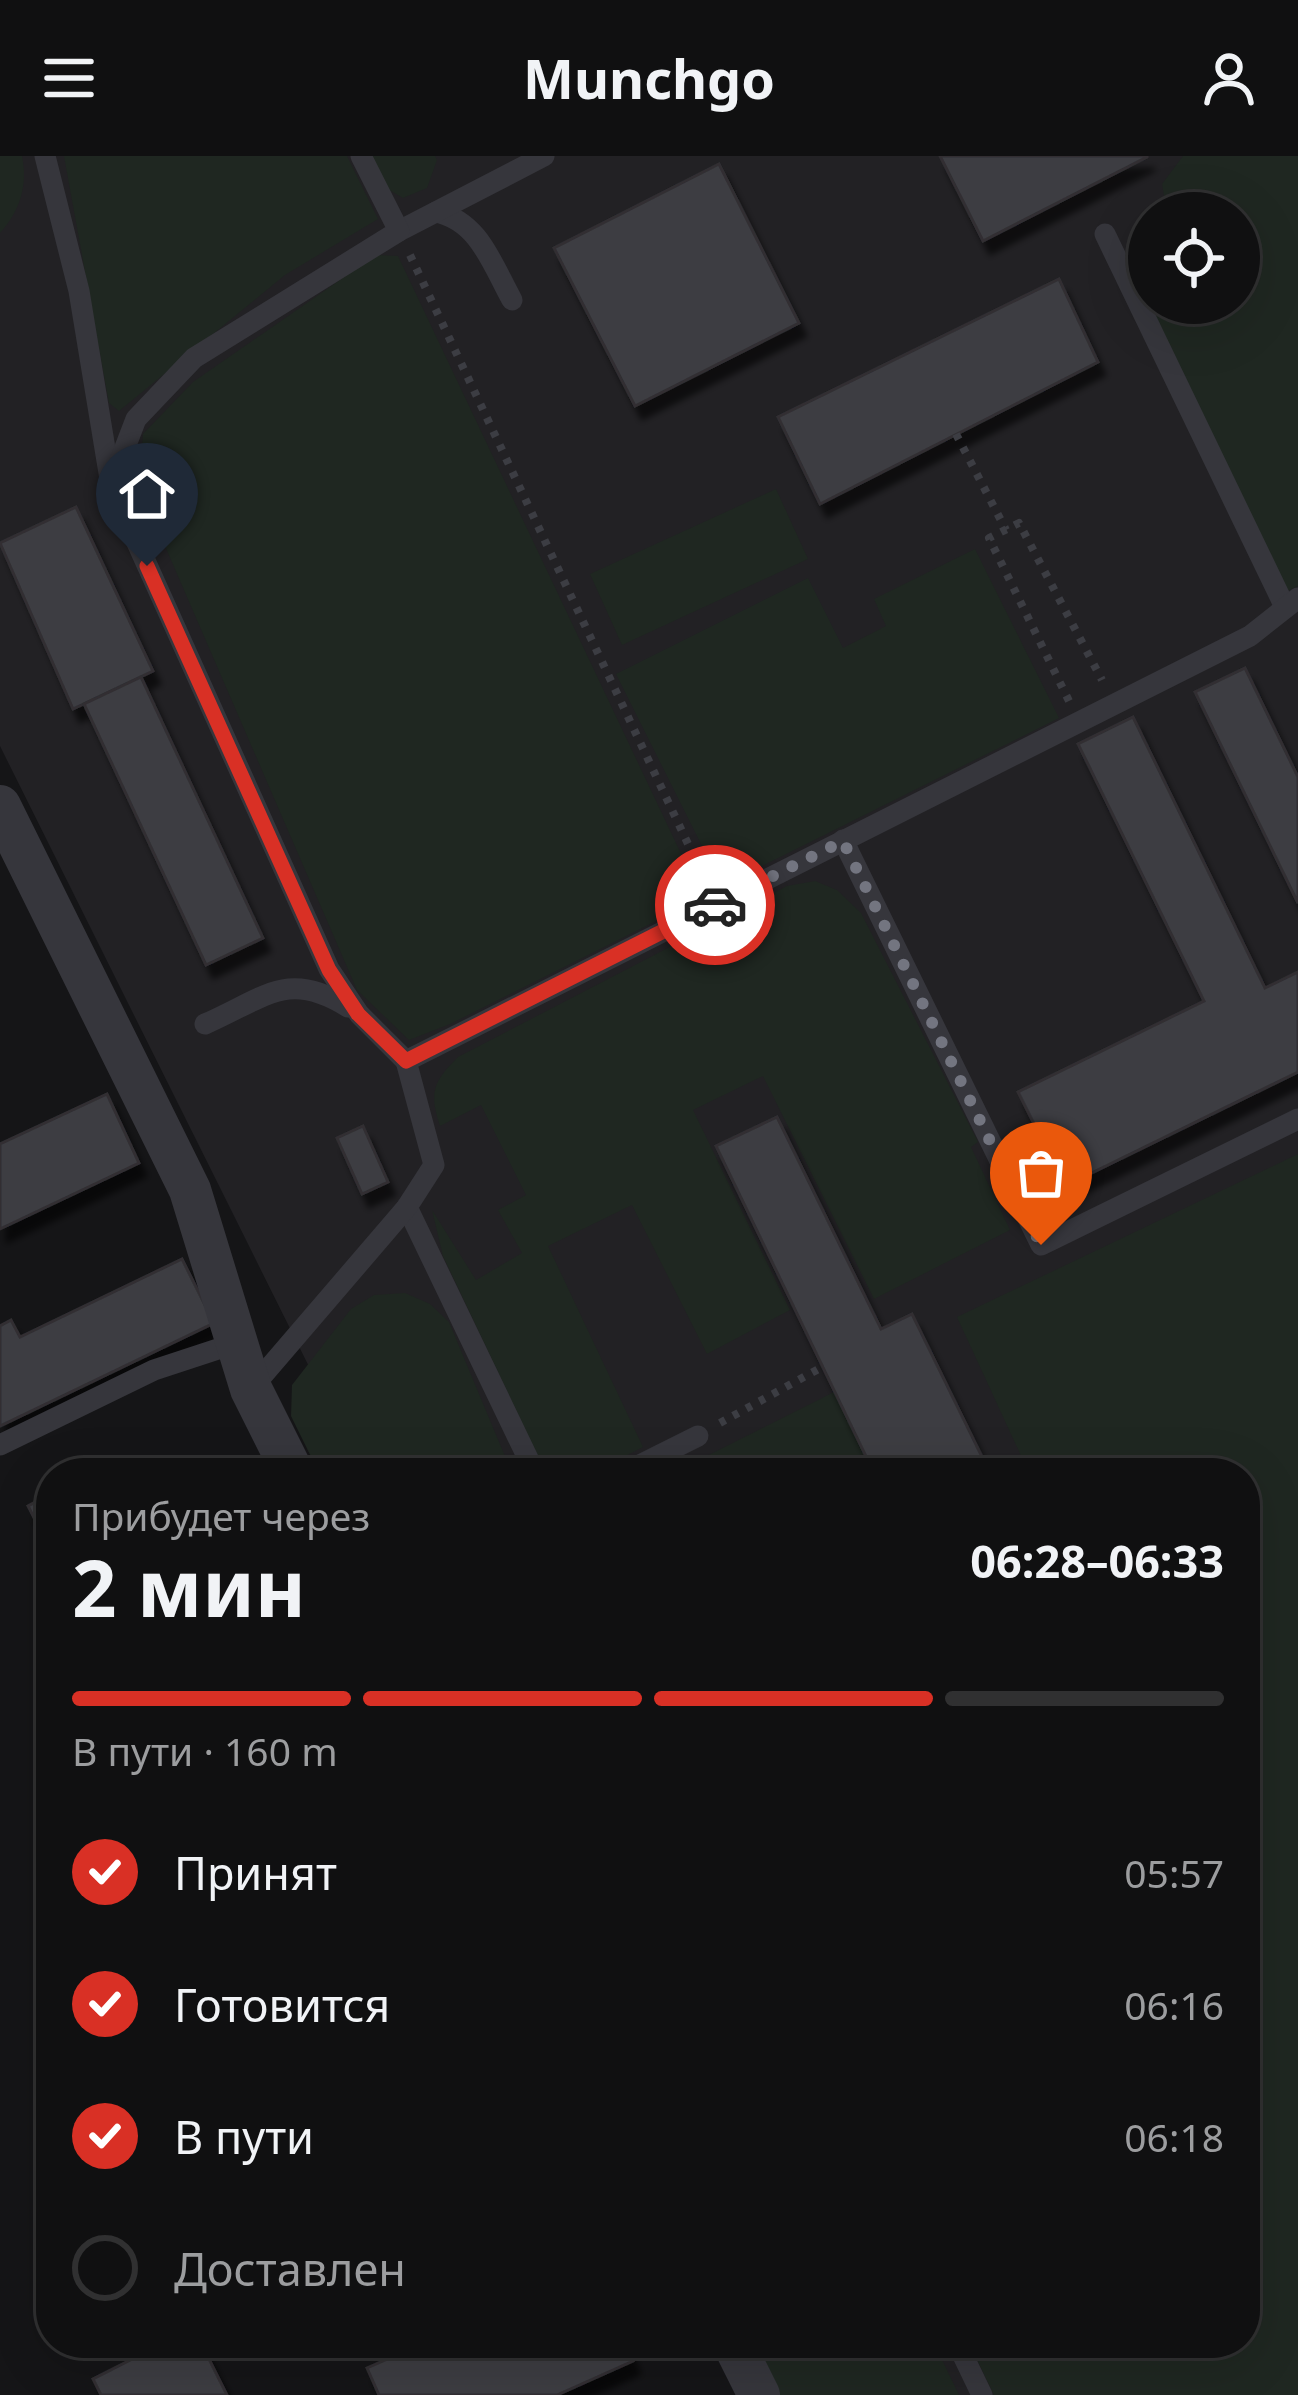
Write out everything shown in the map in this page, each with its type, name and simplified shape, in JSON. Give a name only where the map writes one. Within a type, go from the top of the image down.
[{"type":"street","points":[[0,806],[190,1190],[246,1372],[286,1458]]},
{"type":"street","points":[[740,2358],[759,2395]]},
{"type":"lane","points":[[0,1445],[154,1370],[224,1347],[246,1372],[407,1208],[434,1165],[406,1061],[358,1014],[329,970],[111,485],[79,291],[44,156]]},
{"type":"lane","points":[[361,156],[399,231]]},
{"type":"lane","points":[[111,485],[136,419],[194,358],[399,231],[544,156]]},
{"type":"lane","points":[[435,212],[459,217],[477,236],[512,300]]},
{"type":"lane","points":[[406,1061],[1250,636],[1291,601],[1105,233]]},
{"type":"lane","points":[[843,841],[1041,1245],[1298,1119]]},
{"type":"lane","points":[[205,1024],[296,984],[323,992],[358,1014]]},
{"type":"lane","points":[[407,1208],[529,1458]]},
{"type":"lane","points":[[654,1458],[698,1436]]},
{"type":"lane","points":[[964,2358],[982,2395]]},
{"type":"path","points":[[399,231],[716,904]]},
{"type":"path","points":[[956,434],[1006,530]]},
{"type":"path","points":[[1079,722],[989,538],[1019,523],[1114,703]]},
{"type":"path","points":[[698,1436],[824,1366]]},
{"type":"shaded area","points":[[0,156],[1298,156],[1298,2395],[821,2395],[802,2358],[1260,2358],[1260,1458],[355,1458],[0,746]]},
{"type":"shaded area","points":[[0,156],[22,156],[24,177],[17,207],[0,233]]},
{"type":"shaded area","points":[[64,156],[347,156],[378,219],[285,275],[119,411],[109,403]]},
{"type":"shaded area","points":[[372,156],[435,156],[437,160],[427,188],[403,198],[386,188]]},
{"type":"shaded area","points":[[1183,156],[1298,156],[1298,586],[1287,591],[1159,324],[1260,324],[1260,192],[1163,192],[1162,184]]},
{"type":"shaded area","points":[[376,255],[398,256],[702,898],[409,1040],[357,990],[139,486],[143,434],[193,382]]},
{"type":"shaded area","points":[[776,489],[808,559],[622,645],[590,574]]},
{"type":"shaded area","points":[[975,549],[1059,718],[722,886],[616,674],[808,578],[843,648],[886,626],[874,599]]},
{"type":"shaded area","points":[[815,881],[837,890],[861,913],[978,1142],[971,1147],[1010,1230],[874,1299],[763,1076],[693,1110],[790,1310],[707,1354],[632,1205],[548,1246],[643,1447],[621,1458],[539,1458],[443,1256],[432,1210],[476,1280],[522,1253],[498,1210],[526,1195],[481,1105],[440,1126],[434,1096],[438,1081],[458,1057],[787,886]]},
{"type":"shaded area","points":[[1298,1154],[1298,2395],[994,2395],[976,2358],[1260,2358],[1260,1458],[1022,1458],[957,1317]]},
{"type":"shaded area","points":[[405,1293],[430,1304],[449,1322],[506,1458],[312,1458],[291,1416],[292,1385],[351,1309],[374,1295]]},
{"type":"shaded area","points":[[836,1391],[867,1458],[703,1458]]},
{"type":"shaded area","points":[[761,2358],[941,2358],[959,2395],[780,2395]]},
{"type":"building","points":[[940,156],[1147,156],[1147,157],[983,241]]},
{"type":"building","points":[[719,164],[799,323],[635,406],[554,248]]},
{"type":"building","points":[[1059,279],[1098,362],[820,504],[778,417]]},
{"type":"building","points":[[76,507],[153,671],[73,709],[0,543]]},
{"type":"building","points":[[1245,668],[1298,777],[1298,903],[1195,692]]},
{"type":"building","points":[[141,677],[263,938],[206,965],[84,704]]},
{"type":"building","points":[[1133,717],[1265,988],[1298,972],[1298,1072],[1065,1186],[1018,1092],[1204,1001],[1078,744]]},
{"type":"building","points":[[107,1094],[139,1163],[0,1229],[0,1144]]},
{"type":"building","points":[[777,1117],[881,1329],[912,1314],[983,1458],[867,1458],[716,1146]]},
{"type":"building","points":[[363,1126],[388,1182],[362,1194],[337,1138]]},
{"type":"building","points":[[182,1259],[214,1323],[0,1426],[0,1326],[11,1320],[20,1337]]},
{"type":"building","points":[[134,2358],[208,2358],[227,2395],[101,2395],[93,2379]]},
{"type":"building","points":[[390,2358],[633,2361],[557,2395],[379,2395],[367,2368]]},
{"type":"way so far","points":[[715,905],[843,841],[1041,1245]]},
{"type":"route","points":[[147,566],[329,970],[358,1014],[406,1061],[715,905]]}]
